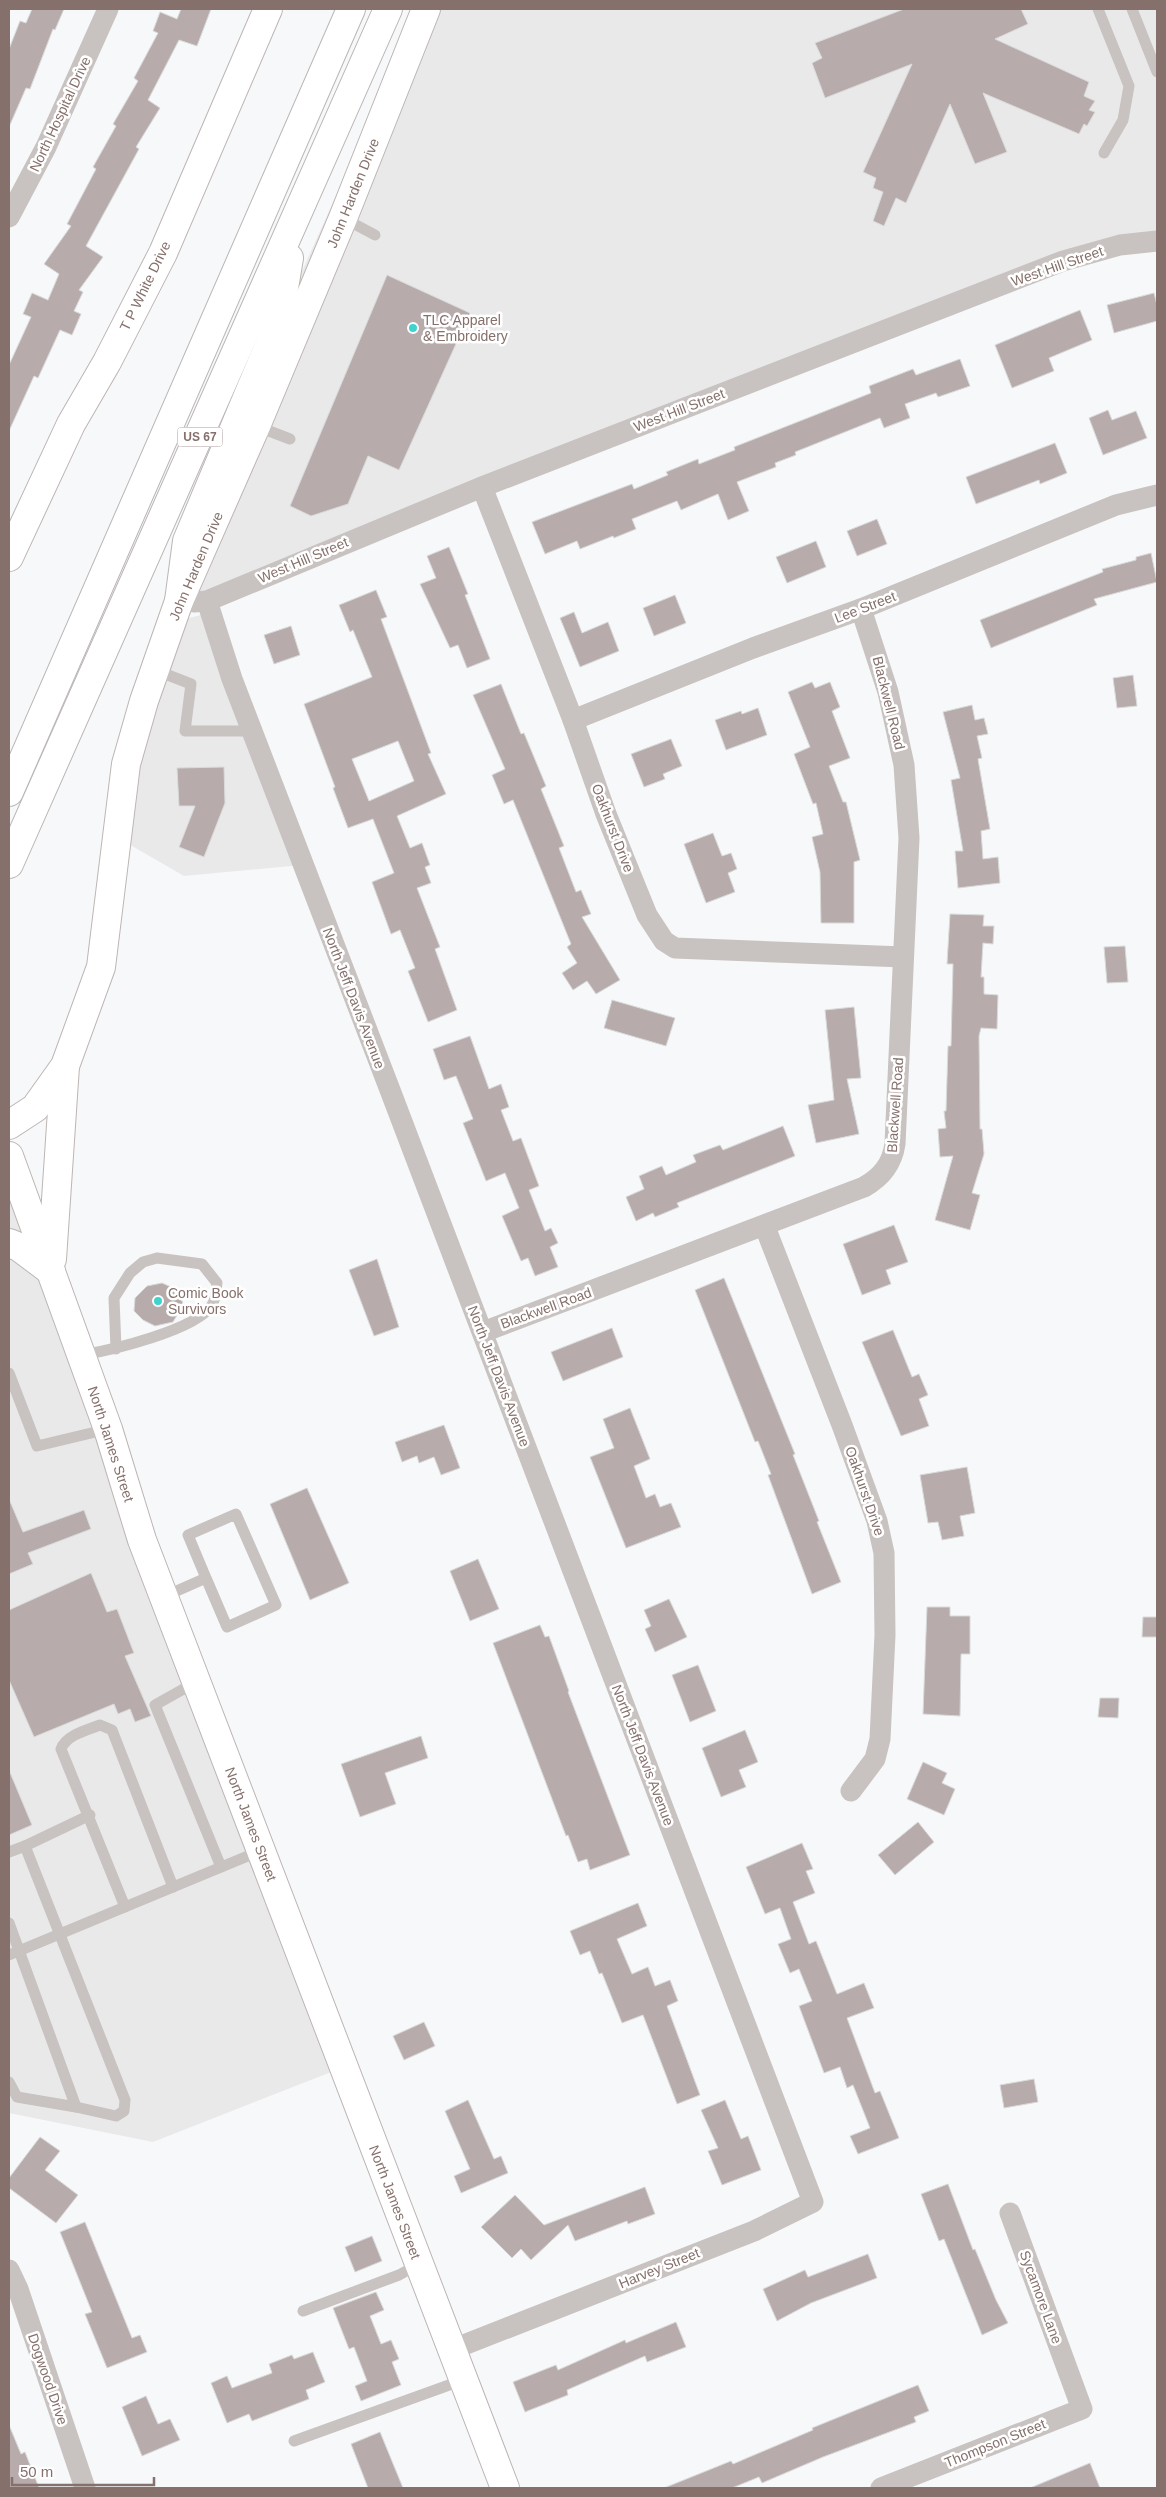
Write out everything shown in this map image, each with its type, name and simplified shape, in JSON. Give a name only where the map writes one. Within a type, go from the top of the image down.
[{"type":"main road","name":"T P White Drive","points":[[9,557],[71,424],[107,362],[163,253],[268,9]]},
{"type":"main road","name":"US 67","points":[[9,792],[351,9]]},
{"type":"main road","name":"US 67","points":[[9,864],[388,9]]},
{"type":"main road","name":"John Harden Drive","points":[[9,1125],[36,1108],[65,1066],[101,967],[126,764],[155,670],[179,601],[256,426],[343,218],[426,9]]},
{"type":"main road","points":[[179,601],[187,541],[278,324],[289,256],[308,189]]},
{"type":"main road","points":[[51,1270],[65,1066]]},
{"type":"main road","name":"North James Street","points":[[9,1156],[108,1429],[123,1484],[163,1597],[262,1850],[505,2488]]},
{"type":"main road","points":[[9,1243],[51,1270]]},
{"type":"street","name":"North Hospital Drive","points":[[9,217],[46,147],[108,9]]},
{"type":"street","name":"West Hill Street","points":[[207,601],[482,487],[1063,261],[1120,246],[1157,241]]},
{"type":"street","name":"Oakhurst Drive","points":[[482,487],[573,720],[606,814],[647,915],[664,941],[675,948],[903,957]]},
{"type":"street","name":"Lee Street","points":[[573,720],[753,648],[861,609],[1116,505],[1157,495]]},
{"type":"street","points":[[179,601],[207,601]]},
{"type":"street","name":"North Jeff Davis Avenue","points":[[207,601],[232,679],[794,2150]]},
{"type":"street","name":"Blackwell Road","points":[[482,1332],[765,1227],[864,1187],[875,1181],[892,1160],[895,1144],[908,838],[904,765],[881,667],[861,609]]},
{"type":"street","name":"Oakhurst Drive","points":[[765,1227],[849,1442],[877,1520],[884,1553],[885,1625],[880,1739],[875,1759],[851,1791]]},
{"type":"street","name":"Harvey Street","points":[[451,2350],[754,2231],[814,2202],[794,2150]]},
{"type":"street","name":"Sycamore Lane","points":[[1010,2213],[1072,2381]]},
{"type":"street","name":"Dogwood Drive","points":[[9,2270],[18,2289],[85,2488]]},
{"type":"street","name":"Thompson Street","points":[[881,2488],[1082,2408],[1072,2381]]},
{"type":"lane","points":[[1098,9],[1129,86],[1123,120],[1104,154]]},
{"type":"lane","points":[[1132,9],[1157,72]]},
{"type":"lane","points":[[343,218],[375,235]]},
{"type":"lane","points":[[256,426],[290,439]]},
{"type":"lane","points":[[155,670],[192,684],[185,731],[252,731]]},
{"type":"lane","points":[[82,1355],[116,1349],[197,1320],[214,1303],[217,1283],[211,1273],[202,1264],[157,1258],[143,1262],[130,1273],[114,1298],[116,1349]]},
{"type":"lane","points":[[9,1373],[37,1446],[108,1429]]},
{"type":"lane","points":[[236,1514],[276,1605],[227,1627],[206,1578],[188,1535],[236,1514]]},
{"type":"lane","points":[[163,1597],[206,1578]]},
{"type":"lane","points":[[196,1682],[156,1705],[221,1867]]},
{"type":"lane","points":[[125,1907],[90,1816],[61,1749],[63,1744],[70,1738],[100,1725],[107,1726],[112,1730],[173,1887]]},
{"type":"lane","points":[[9,1852],[90,1816]]},
{"type":"lane","points":[[9,2082],[17,2097],[116,2116],[124,2110],[125,2100],[61,1933],[25,1846]]},
{"type":"lane","points":[[9,1955],[262,1850]]},
{"type":"lane","points":[[9,1923],[76,2107]]},
{"type":"lane","points":[[303,2311],[399,2275],[419,2264]]},
{"type":"lane","points":[[294,2442],[463,2380]]},
{"type":"shaded area","points":[[420,9],[1157,9],[1157,241],[1139,242],[191,598],[248,422],[303,269]]},
{"type":"shaded area","points":[[205,614],[302,865],[184,876],[127,843],[133,766],[181,620]]},
{"type":"shaded area","points":[[9,1156],[344,2067],[153,2142],[9,2113]]},
{"type":"building","points":[[32,9],[64,9],[55,30],[53,29],[30,89],[26,88],[9,127],[9,49],[20,21],[26,23]]},
{"type":"building","points":[[181,9],[211,9],[197,46],[179,40],[148,100],[160,108],[136,147],[139,149],[86,246],[103,257],[79,290],[83,292],[74,311],[81,314],[72,335],[60,330],[38,378],[34,376],[9,431],[9,365],[31,317],[23,314],[32,293],[48,300],[59,274],[44,264],[71,226],[67,224],[96,169],[93,167],[116,126],[113,124],[138,81],[134,78],[158,33],[153,31],[160,12],[177,19]]},
{"type":"building","points":[[904,9],[1021,9],[1028,24],[995,39],[1089,82],[1084,96],[1095,101],[1089,110],[1095,112],[1087,126],[1084,124],[1079,134],[983,93],[1007,152],[975,164],[950,104],[906,203],[896,198],[884,226],[873,221],[883,192],[873,188],[876,178],[863,172],[912,64],[825,98],[812,63],[822,58],[815,43]]},
{"type":"building","points":[[387,275],[470,313],[399,470],[368,456],[348,504],[311,516],[290,506]]},
{"type":"building","points":[[1154,293],[1157,305],[1157,321],[1114,333],[1107,305]]},
{"type":"building","points":[[1080,310],[1092,340],[1049,358],[1054,371],[1012,388],[995,345]]},
{"type":"building","points":[[960,359],[970,386],[938,397],[936,393],[905,404],[910,418],[884,428],[880,418],[795,452],[796,455],[775,463],[776,467],[737,482],[749,511],[728,520],[718,494],[681,510],[677,501],[632,519],[636,529],[614,538],[613,536],[580,549],[577,541],[545,554],[532,522],[632,484],[634,489],[668,475],[666,472],[698,459],[699,464],[735,450],[734,447],[871,393],[869,386],[913,369],[916,375]]},
{"type":"building","points":[[1108,410],[1112,420],[1136,411],[1147,438],[1103,455],[1089,418]]},
{"type":"building","points":[[1055,443],[1067,473],[1040,484],[1039,480],[976,504],[966,477]]},
{"type":"building","points":[[877,519],[887,544],[857,556],[847,531]]},
{"type":"building","points":[[816,541],[826,567],[787,583],[776,557]]},
{"type":"building","points":[[449,547],[468,594],[465,595],[490,659],[467,668],[458,645],[450,648],[420,584],[436,578],[427,556]]},
{"type":"building","points":[[1151,553],[1157,582],[1094,599],[1097,605],[991,648],[980,620],[1103,572],[1102,569],[1136,560],[1136,557]]},
{"type":"building","points":[[376,590],[387,617],[381,619],[431,753],[428,754],[446,794],[397,816],[410,848],[422,843],[430,865],[425,867],[431,883],[417,888],[440,947],[435,949],[457,1010],[428,1022],[408,971],[415,968],[400,930],[391,934],[372,882],[394,873],[373,819],[348,828],[304,704],[372,677],[353,630],[350,632],[339,605]],"holes":[[[398,741],[414,781],[369,801],[352,759]]]},
{"type":"building","points":[[675,595],[686,623],[654,636],[643,608]]},
{"type":"building","points":[[574,612],[582,633],[608,622],[619,651],[580,667],[560,618]]},
{"type":"building","points":[[291,626],[300,655],[274,664],[264,635]]},
{"type":"building","points":[[1133,675],[1137,706],[1117,708],[1113,678]]},
{"type":"building","points":[[812,682],[815,688],[830,682],[840,707],[832,711],[850,758],[829,766],[843,802],[846,802],[860,860],[854,862],[854,923],[821,923],[820,872],[812,837],[823,834],[816,803],[813,804],[794,754],[810,747],[788,692]]},
{"type":"building","points":[[501,684],[521,734],[524,733],[546,786],[541,789],[564,846],[559,848],[576,892],[581,890],[591,914],[582,917],[620,980],[596,994],[587,981],[573,990],[562,973],[577,963],[567,947],[571,944],[513,800],[504,804],[492,775],[505,769],[473,695]]},
{"type":"building","points":[[972,705],[975,720],[984,718],[988,734],[977,736],[982,758],[978,759],[990,829],[981,831],[983,859],[998,857],[1000,883],[958,888],[955,851],[963,851],[951,780],[960,778],[943,712]]},
{"type":"building","points":[[758,708],[767,735],[726,750],[715,720],[741,711],[742,714]]},
{"type":"building","points":[[671,739],[682,766],[663,774],[665,779],[644,787],[631,754]]},
{"type":"building","points":[[224,767],[225,803],[204,857],[179,847],[195,806],[179,806],[177,768]]},
{"type":"building","points":[[713,833],[722,856],[731,853],[737,869],[728,873],[735,892],[706,903],[684,844]]},
{"type":"building","points":[[950,914],[984,915],[983,926],[994,926],[993,944],[983,943],[981,977],[984,977],[984,994],[998,995],[997,1029],[981,1028],[979,1036],[980,1129],[982,1129],[984,1154],[972,1193],[980,1195],[970,1230],[935,1220],[953,1156],[940,1157],[938,1129],[946,1128],[944,1111],[946,1111],[948,1046],[951,1046],[953,964],[947,964]]},
{"type":"building","points":[[1125,946],[1128,982],[1107,983],[1104,947]]},
{"type":"building","points":[[612,1000],[675,1018],[666,1046],[604,1028]]},
{"type":"building","points":[[854,1007],[861,1078],[847,1079],[859,1134],[816,1143],[808,1105],[834,1100],[825,1010]]},
{"type":"building","points":[[470,1036],[489,1089],[501,1084],[509,1107],[501,1110],[513,1141],[521,1138],[539,1186],[529,1190],[545,1231],[551,1228],[558,1243],[550,1247],[558,1267],[535,1276],[528,1258],[521,1261],[502,1216],[519,1208],[505,1173],[486,1181],[463,1123],[473,1119],[456,1076],[444,1080],[433,1049]]},
{"type":"building","points":[[783,1126],[795,1156],[677,1203],[679,1207],[655,1217],[653,1213],[636,1221],[626,1197],[644,1189],[639,1176],[662,1166],[666,1175],[696,1162],[693,1155],[720,1145],[723,1150]]},
{"type":"building","points":[[894,1225],[908,1262],[886,1270],[891,1284],[862,1295],[843,1244]]},
{"type":"building","points":[[377,1259],[399,1327],[374,1336],[349,1270]]},
{"type":"building","points":[[724,1278],[795,1454],[793,1455],[819,1521],[817,1522],[841,1582],[812,1594],[768,1475],[771,1474],[758,1441],[755,1442],[695,1290]]},
{"type":"building","name":"Comic Book Survivors","points":[[162,1283],[180,1291],[183,1305],[173,1322],[155,1326],[143,1320],[134,1311],[135,1298],[147,1286]]},
{"type":"building","points":[[612,1328],[623,1357],[563,1381],[551,1352]]},
{"type":"building","points":[[893,1330],[912,1377],[919,1374],[928,1395],[919,1399],[929,1426],[901,1436],[862,1342]]},
{"type":"building","points":[[630,1408],[650,1459],[634,1466],[646,1498],[655,1494],[660,1507],[671,1503],[681,1527],[626,1548],[590,1457],[614,1448],[603,1419]]},
{"type":"building","points":[[444,1425],[460,1468],[441,1475],[434,1457],[419,1463],[417,1456],[402,1462],[395,1442]]},
{"type":"building","points":[[967,1467],[975,1513],[960,1516],[964,1536],[942,1540],[938,1522],[928,1523],[920,1475]]},
{"type":"building","points":[[307,1488],[349,1583],[310,1600],[270,1504]]},
{"type":"building","points":[[9,1499],[23,1532],[84,1510],[91,1529],[28,1553],[33,1564],[9,1574]]},
{"type":"building","points":[[478,1559],[499,1609],[470,1621],[450,1571]]},
{"type":"building","points":[[91,1573],[107,1612],[117,1609],[134,1653],[125,1656],[151,1716],[135,1722],[130,1709],[118,1714],[114,1704],[34,1737],[9,1680],[9,1610]]},
{"type":"building","points":[[669,1599],[687,1637],[655,1652],[645,1629],[651,1626],[644,1610]]},
{"type":"building","points":[[927,1607],[950,1607],[950,1616],[970,1616],[970,1654],[961,1654],[960,1716],[923,1714]]},
{"type":"building","points":[[1143,1617],[1157,1617],[1157,1637],[1142,1637]]},
{"type":"building","points":[[540,1625],[545,1637],[549,1636],[568,1692],[630,1855],[590,1870],[587,1859],[578,1862],[568,1835],[566,1836],[493,1643]]},
{"type":"building","points":[[698,1665],[716,1711],[690,1722],[672,1675]]},
{"type":"building","points":[[1100,1698],[1119,1698],[1118,1718],[1098,1717]]},
{"type":"building","points":[[745,1730],[758,1762],[739,1770],[746,1787],[721,1797],[702,1748]]},
{"type":"building","points":[[421,1736],[428,1758],[385,1773],[396,1804],[360,1817],[341,1764]]},
{"type":"building","points":[[923,1762],[947,1773],[942,1783],[955,1789],[944,1815],[907,1799]]},
{"type":"building","points":[[9,1770],[32,1825],[9,1835]]},
{"type":"building","points":[[918,1822],[934,1842],[895,1875],[878,1855]]},
{"type":"building","points":[[802,1843],[813,1869],[806,1871],[815,1893],[793,1902],[809,1944],[816,1941],[837,1994],[864,1983],[874,2008],[847,2018],[875,2093],[880,2091],[899,2138],[858,2154],[850,2136],[870,2128],[853,2085],[847,2088],[840,2067],[824,2073],[799,2006],[812,2001],[799,1969],[790,1973],[778,1944],[791,1939],[780,1908],[765,1914],[746,1867]]},
{"type":"building","points":[[638,1903],[647,1926],[617,1939],[632,1974],[648,1967],[655,1986],[670,1980],[678,2001],[667,2006],[700,2095],[677,2104],[643,2015],[622,2023],[602,1973],[599,1974],[590,1951],[580,1955],[570,1931]]},
{"type":"building","points":[[424,2022],[435,2046],[404,2060],[393,2036]]},
{"type":"building","points":[[1034,2079],[1038,2102],[1004,2108],[1000,2085]]},
{"type":"building","points":[[468,2100],[494,2159],[501,2156],[508,2173],[461,2193],[454,2176],[470,2169],[445,2111]]},
{"type":"building","points":[[725,2100],[741,2139],[748,2136],[761,2170],[722,2185],[708,2151],[718,2148],[701,2110]]},
{"type":"building","points":[[40,2137],[60,2151],[45,2170],[78,2195],[56,2223],[9,2188],[9,2178]]},
{"type":"building","points":[[948,2184],[973,2250],[975,2249],[996,2300],[1008,2323],[982,2335],[944,2239],[939,2241],[921,2194]]},
{"type":"building","points":[[645,2187],[655,2214],[628,2224],[627,2221],[575,2241],[568,2225],[531,2260],[521,2249],[512,2258],[481,2227],[515,2195],[544,2225]]},
{"type":"building","points":[[85,2222],[132,2338],[140,2335],[147,2352],[107,2368],[85,2314],[92,2312],[60,2232]]},
{"type":"building","points":[[372,2236],[382,2261],[355,2272],[345,2247]]},
{"type":"building","points":[[868,2254],[877,2278],[811,2303],[777,2321],[763,2289],[805,2270],[808,2277]]},
{"type":"building","points":[[376,2292],[384,2310],[370,2316],[381,2344],[391,2340],[399,2359],[392,2362],[401,2385],[361,2401],[355,2386],[367,2381],[354,2347],[349,2349],[333,2308]]},
{"type":"building","points":[[676,2322],[686,2347],[647,2362],[645,2356],[567,2390],[568,2395],[525,2412],[513,2382],[556,2365],[558,2370],[625,2340],[626,2343]]},
{"type":"building","points":[[313,2352],[325,2382],[306,2390],[309,2399],[252,2421],[249,2414],[227,2423],[211,2383],[227,2376],[232,2388],[272,2373],[269,2364],[292,2355],[294,2359]]},
{"type":"building","points":[[918,2385],[929,2411],[914,2417],[916,2422],[823,2457],[762,2483],[759,2477],[732,2488],[664,2488],[731,2461],[733,2464],[813,2430],[812,2428]]},
{"type":"building","points":[[146,2396],[158,2424],[170,2419],[180,2440],[142,2456],[122,2407]]},
{"type":"building","points":[[9,2425],[21,2454],[25,2452],[39,2488],[9,2488]]},
{"type":"building","points":[[380,2432],[403,2488],[368,2488],[351,2444]]},
{"type":"building","points":[[1090,2463],[1100,2488],[1030,2488]]},
{"type":"place","name":"TLC Apparel & Embroidery","points":[[413,328]]},
{"type":"place","name":"Comic Book Survivors","points":[[158,1301]]}]
